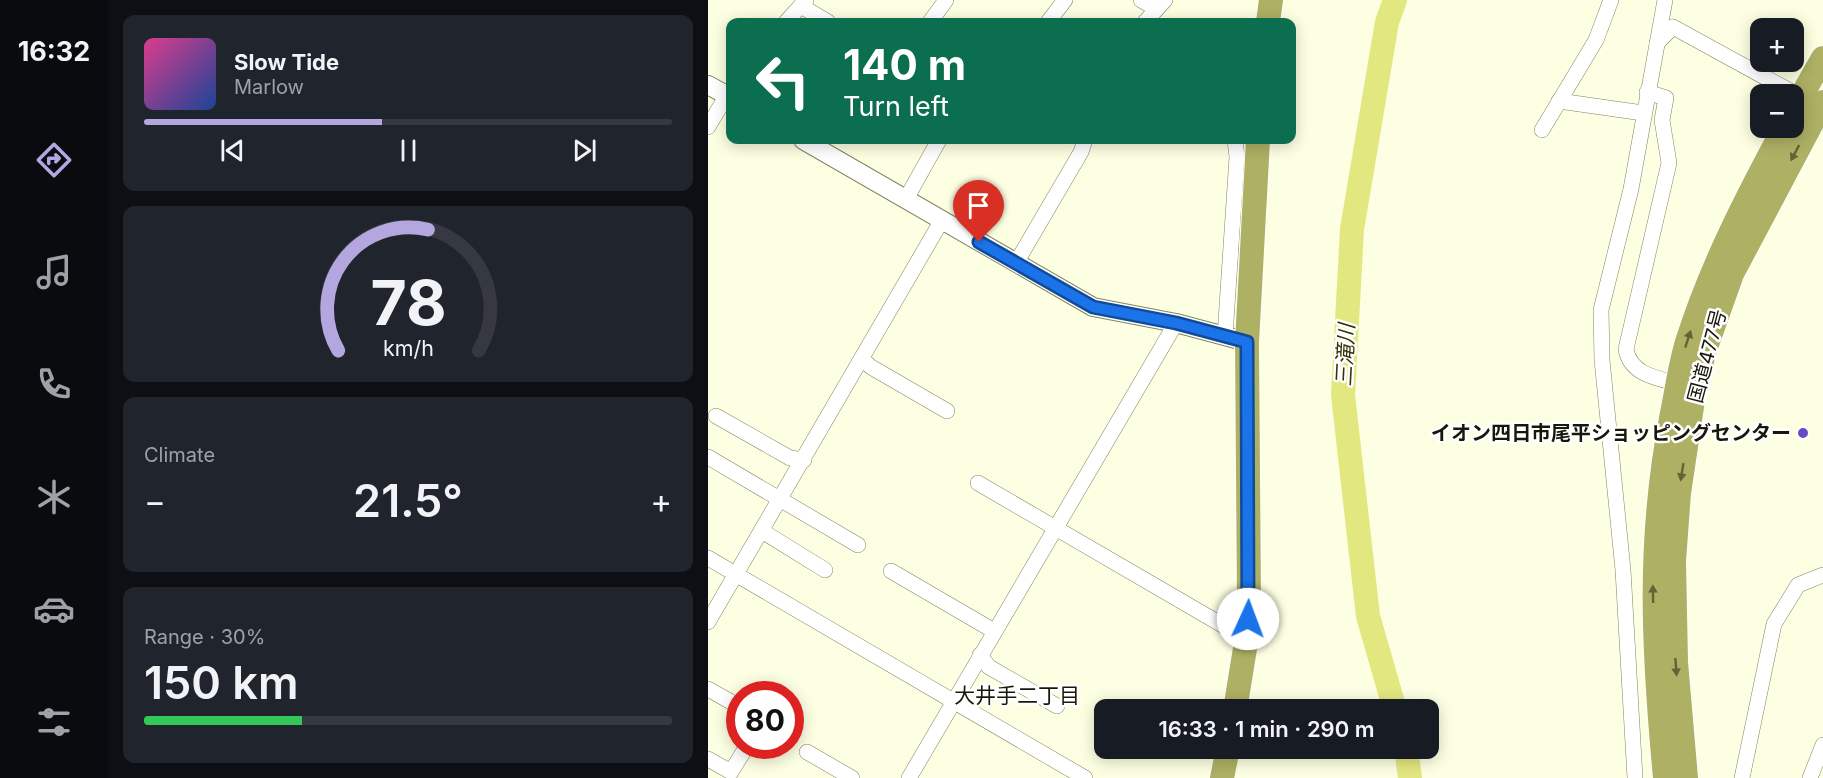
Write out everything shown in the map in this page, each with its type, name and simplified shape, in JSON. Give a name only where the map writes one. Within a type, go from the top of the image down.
[{"type":"highway","points":[[1269,18],[1271,0]]},
{"type":"highway","name":"国道477号","points":[[1665,778],[1655,667],[1653,570],[1660,472],[1687,385],[1704,350],[1732,274],[1823,58]]},
{"type":"highway","name":"国道477号","points":[[1686,778],[1676,662],[1674,561],[1687,385],[1687,342],[1719,255],[1779,138]]},
{"type":"highway","points":[[1237,699],[1247,636],[1249,602],[1236,339],[1258,144]]},
{"type":"highway","points":[[1222,778],[1226,759]]},
{"type":"street","points":[[933,18],[946,0]]},
{"type":"street","points":[[1051,18],[1065,0]]},
{"type":"street","points":[[1141,0],[1160,4],[1148,18]]},
{"type":"street","points":[[1542,130],[1596,40],[1611,0]]},
{"type":"street","points":[[1635,778],[1623,570],[1602,360],[1601,310],[1631,189],[1665,0]]},
{"type":"street","points":[[790,18],[803,3],[823,18]]},
{"type":"street","points":[[1657,43],[1673,27],[1806,102]]},
{"type":"street","points":[[708,85],[726,92]]},
{"type":"street","points":[[1647,92],[1666,98],[1662,120],[1669,163],[1626,349],[1636,370],[1687,385]]},
{"type":"street","points":[[708,127],[726,96]]},
{"type":"street","points":[[1559,101],[1643,113]]},
{"type":"street","points":[[810,144],[1093,307],[1176,323],[1236,339],[1235,144]]},
{"type":"street","points":[[906,199],[937,144]]},
{"type":"street","points":[[1016,263],[1084,144]]},
{"type":"street","points":[[708,622],[942,220]]},
{"type":"street","points":[[909,778],[1176,323]]},
{"type":"street","points":[[862,359],[871,368],[947,411]]},
{"type":"street","points":[[716,416],[790,458],[804,460]]},
{"type":"street","points":[[708,457],[858,545]]},
{"type":"street","points":[[978,483],[1224,626]]},
{"type":"street","points":[[762,531],[825,570]]},
{"type":"street","points":[[708,558],[1085,778]]},
{"type":"street","points":[[891,571],[994,631]]},
{"type":"street","points":[[1742,778],[1774,624],[1798,585],[1823,575]]},
{"type":"street","points":[[980,655],[989,667],[1057,706]]},
{"type":"street","points":[[708,689],[726,699]]},
{"type":"street","points":[[1810,778],[1823,745]]},
{"type":"street","points":[[807,752],[852,778]]},
{"type":"street","points":[[708,759],[731,772],[739,759]]},
{"type":"waterway","name":"三滝川","points":[[1392,699],[1368,616],[1343,395],[1352,229],[1387,22],[1395,0]]},
{"type":"waterway","name":"三滝川","points":[[1407,759],[1410,778]]},
{"type":"place","name":"イオン四日市尾平ショッピングセンター","points":[[1803,433]]},
{"type":"district","name":"大井手二丁目","points":[[1017,695]]},
{"type":"route","points":[[979,242],[1093,307],[1176,323],[1247,342],[1248,619]]}]
